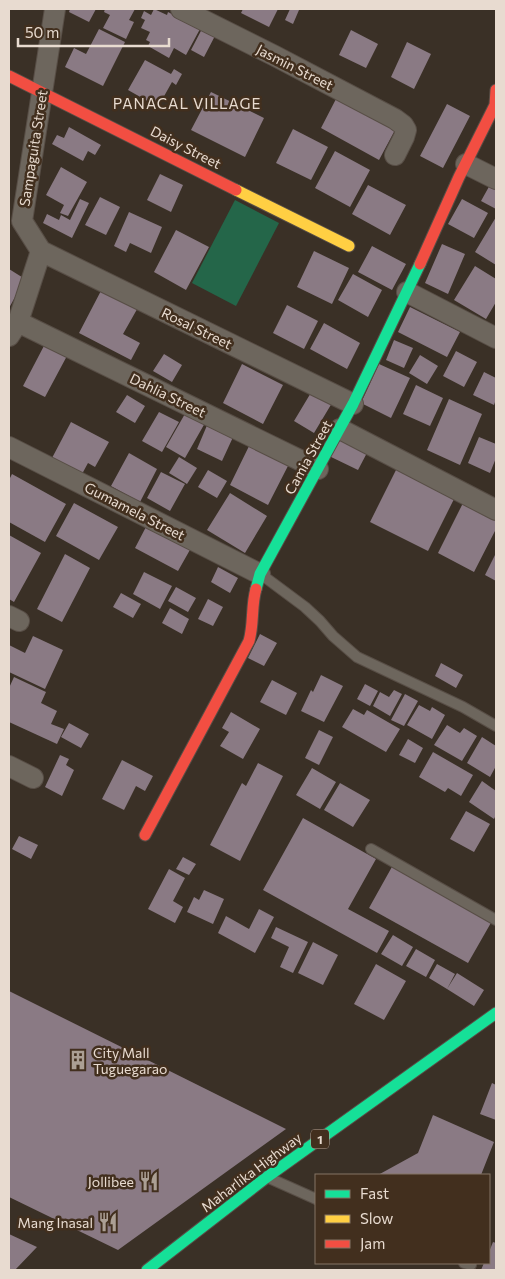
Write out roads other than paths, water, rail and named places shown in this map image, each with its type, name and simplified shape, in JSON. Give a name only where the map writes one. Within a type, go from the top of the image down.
[{"type":"main road","name":"Daisy Street","points":[[9,76],[349,246]]},
{"type":"main road","name":"Camia Street","points":[[144,835],[249,641],[252,630],[254,597],[260,574],[353,404],[495,105],[496,90]]},
{"type":"main road","name":"Maharlika Highway","points":[[147,1270],[267,1177],[496,1013]]},
{"type":"street","name":"Sampaguita Street","points":[[41,251],[15,219],[42,91],[55,9]]},
{"type":"street","name":"Jasmin Street","points":[[181,9],[395,119],[406,130],[395,155]]},
{"type":"street","points":[[466,164],[496,179]]},
{"type":"street","points":[[13,329],[41,251]]},
{"type":"street","name":"Rosal Street","points":[[41,251],[353,404]]},
{"type":"street","points":[[407,292],[496,338]]},
{"type":"street","name":"Dahlia Street","points":[[13,329],[318,469]]},
{"type":"street","points":[[340,429],[496,510]]},
{"type":"street","name":"Gumamela Street","points":[[9,447],[260,574]]},
{"type":"street","points":[[9,766],[33,778]]},
{"type":"lane","points":[[260,574],[305,607],[332,636],[357,657],[463,707],[496,726]]},
{"type":"lane","points":[[371,848],[496,920]]},
{"type":"lane","points":[[267,1177],[315,1198]]},
{"type":"place","name":"City Mall Tuguegarao","points":[[78,1060]]},
{"type":"place","name":"Jollibee","points":[[149,1181]]},
{"type":"place","name":"Mang Inasal","points":[[108,1222]]},
{"type":"district","name":"PANACAL VILLAGE","points":[[187,103]]}]
